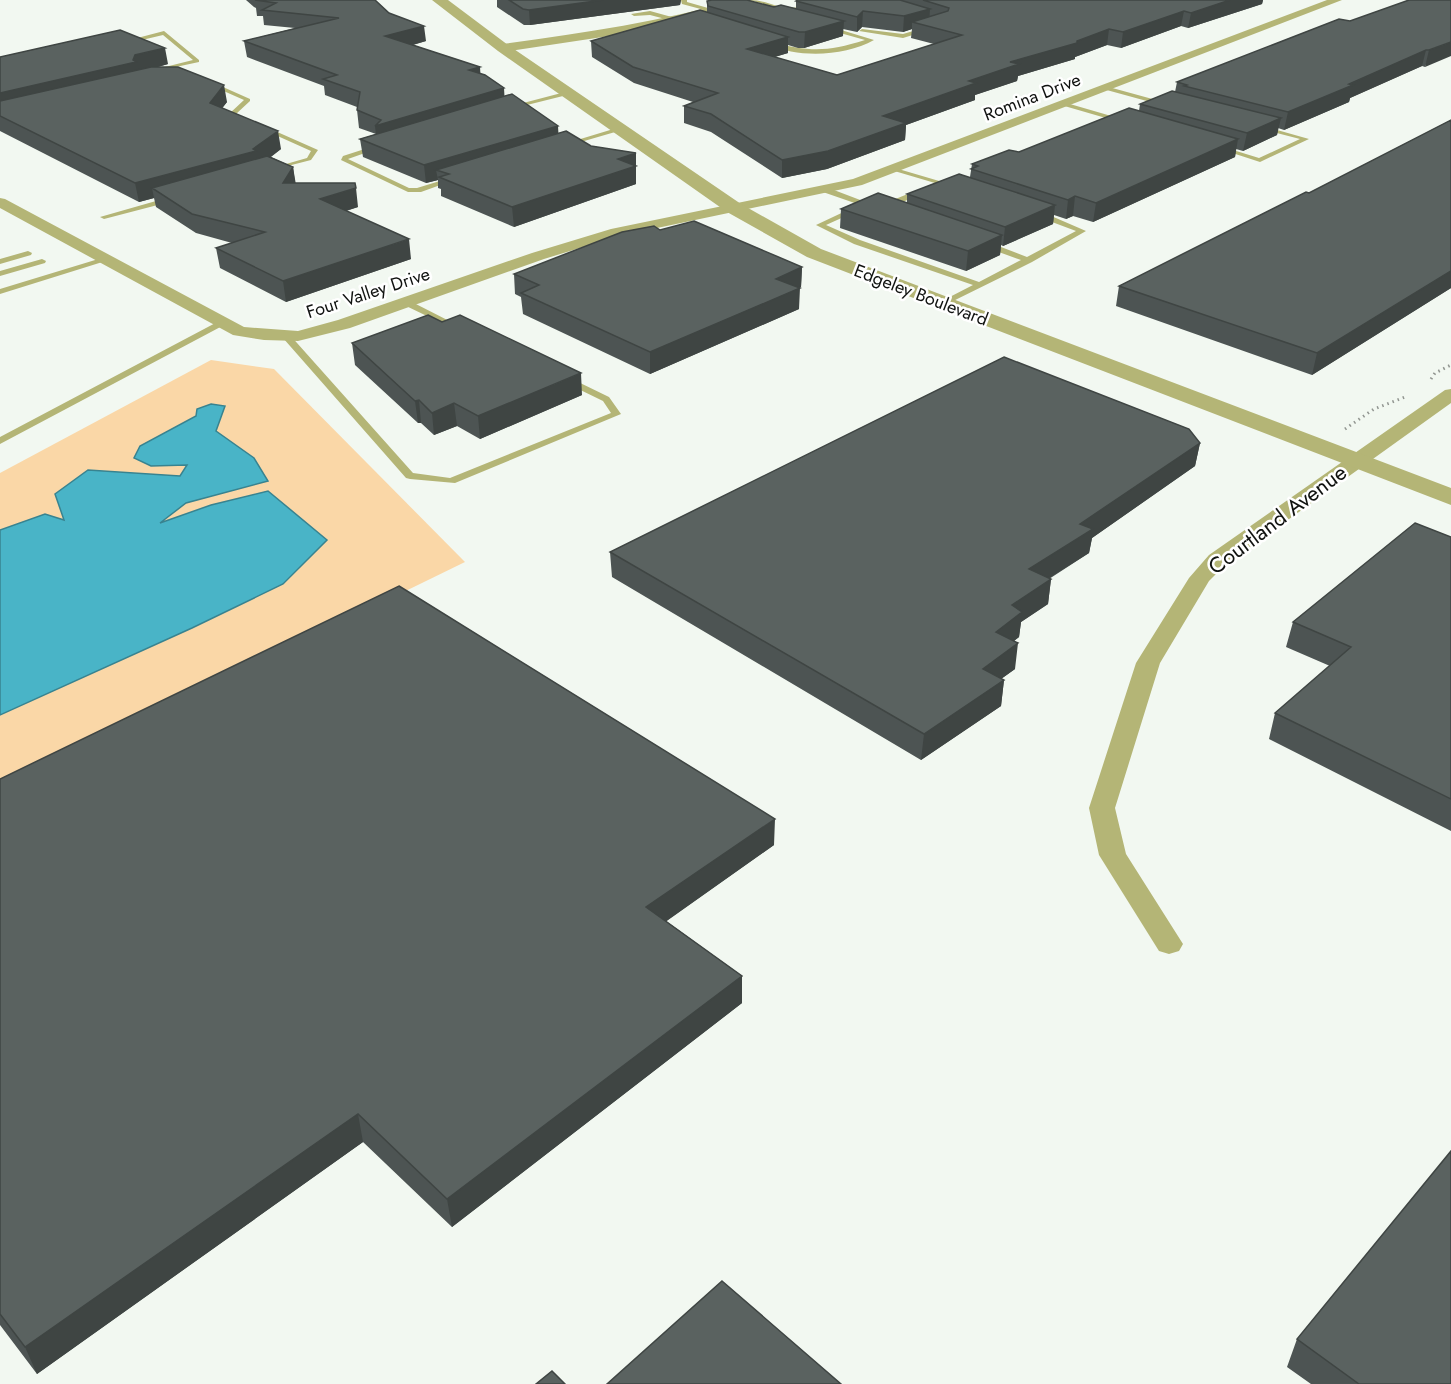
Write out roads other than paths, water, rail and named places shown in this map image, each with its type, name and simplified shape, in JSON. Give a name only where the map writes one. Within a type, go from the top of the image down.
[{"type":"street","name":"Edgeley Boulevard","points":[[440,0],[503,48],[734,208],[814,253],[1451,497]]},
{"type":"street","name":"Romina Drive","points":[[734,208],[857,182],[1337,0]]},
{"type":"street","points":[[503,48],[686,20],[735,4]]},
{"type":"street","name":"Four Valley Drive","points":[[0,202],[239,331],[286,336],[298,336],[344,324],[538,256],[616,232],[734,208]]},
{"type":"street","name":"Courtland Avenue","points":[[1168,945],[1113,855],[1102,808],[1148,663],[1200,578],[1217,560],[1451,394]]},
{"type":"lane","points":[[684,0],[684,3],[735,4],[789,10],[805,15]]},
{"type":"lane","points":[[789,10],[823,0]]},
{"type":"lane","points":[[634,14],[650,13],[686,20]]},
{"type":"lane","points":[[767,42],[798,52],[826,54],[871,40],[826,24],[877,34],[903,36],[933,27]]},
{"type":"lane","points":[[120,43],[164,33],[197,61],[151,72]]},
{"type":"lane","points":[[200,79],[248,100],[232,114],[315,150],[309,159],[264,172]]},
{"type":"lane","points":[[1105,88],[1172,105]]},
{"type":"lane","points":[[497,111],[568,93]]},
{"type":"lane","points":[[524,104],[532,110]]},
{"type":"lane","points":[[1063,104],[1128,123]]},
{"type":"lane","points":[[1216,147],[1260,160],[1306,139],[1250,125]]},
{"type":"lane","points":[[560,146],[620,129]]},
{"type":"lane","points":[[563,136],[571,142]]},
{"type":"lane","points":[[389,144],[345,157],[344,160],[408,190],[418,190],[462,176]]},
{"type":"lane","points":[[893,169],[953,187]]},
{"type":"lane","points":[[879,208],[942,183]]},
{"type":"lane","points":[[823,189],[890,212]]},
{"type":"lane","points":[[104,218],[174,198]]},
{"type":"lane","points":[[868,205],[820,225],[857,242],[980,285]]},
{"type":"lane","points":[[943,304],[1082,231],[1031,212]]},
{"type":"lane","points":[[976,241],[1029,260]]},
{"type":"lane","points":[[0,262],[28,254]]},
{"type":"lane","points":[[0,292],[108,259]]},
{"type":"lane","points":[[0,274],[42,261]]},
{"type":"lane","points":[[405,302],[469,333]]},
{"type":"lane","points":[[0,441],[223,322]]},
{"type":"lane","points":[[286,336],[410,476],[451,481],[616,414],[606,399],[564,378]]},
{"type":"water","points":[[211,404],[225,406],[216,431],[254,458],[268,481],[186,503],[160,523],[211,505],[268,491],[327,540],[283,584],[0,715],[0,530],[45,514],[64,520],[55,494],[88,470],[180,476],[187,465],[151,466],[134,458],[140,446],[196,416],[197,409]]}]
